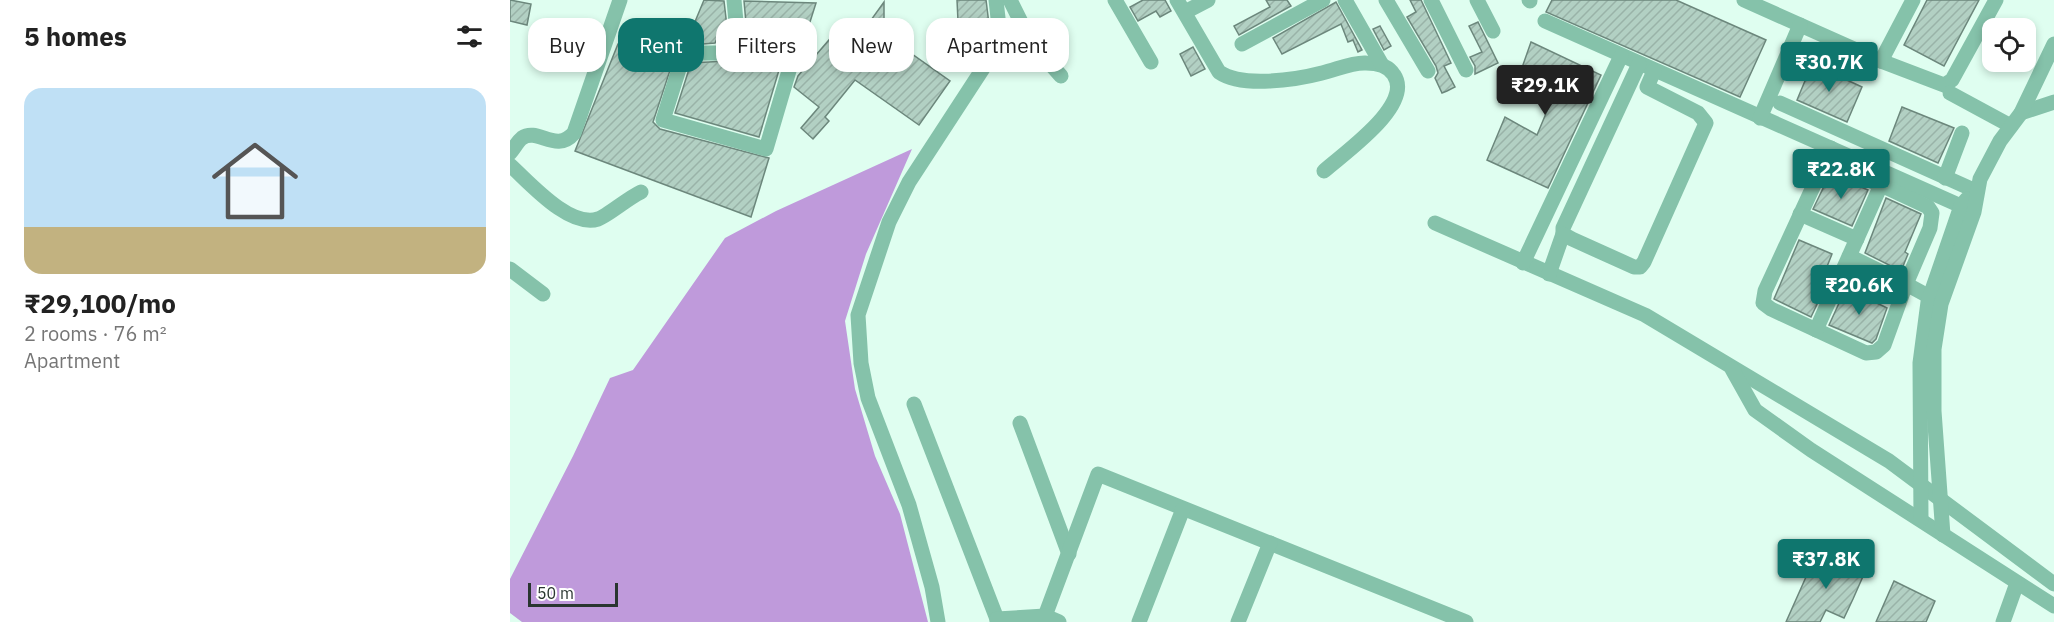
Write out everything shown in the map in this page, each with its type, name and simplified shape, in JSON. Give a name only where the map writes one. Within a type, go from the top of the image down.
[{"type":"street","points":[[510,153],[521,139],[528,135],[558,142],[568,140],[574,133],[620,0]]},
{"type":"street","points":[[734,0],[736,18]]},
{"type":"street","points":[[938,622],[932,587],[909,505],[868,398],[861,363],[858,315],[889,222],[909,182],[997,47],[1000,36],[996,0]]},
{"type":"street","points":[[1010,0],[1031,42],[1061,76]]},
{"type":"street","points":[[1115,0],[1151,62]]},
{"type":"street","points":[[1208,0],[1181,6],[1219,72],[1230,79],[1267,81],[1319,74],[1364,62],[1382,65]]},
{"type":"street","points":[[1242,44],[1323,0]]},
{"type":"street","points":[[1324,171],[1389,111],[1397,98],[1397,80],[1382,65],[1345,0]]},
{"type":"street","points":[[1386,0],[1428,71]]},
{"type":"street","points":[[1431,0],[1466,70]]},
{"type":"street","points":[[1477,0],[1493,31]]},
{"type":"street","points":[[1744,0],[1881,61],[1939,84],[1948,84],[1996,0]]},
{"type":"street","points":[[1881,61],[1913,0]]},
{"type":"street","points":[[1545,21],[1760,118],[1828,155],[1881,185],[1928,207],[1932,213],[1930,228],[1906,284],[1884,345],[1876,352],[1866,353],[1771,309],[1763,303],[1764,291],[1828,155]]},
{"type":"street","points":[[1760,118],[1800,25]]},
{"type":"street","points":[[801,30],[766,149],[663,120],[684,53],[721,53],[728,37],[737,33],[801,30]]},
{"type":"street","points":[[1921,520],[1920,363],[1930,297],[1961,206],[1976,191],[2000,141],[2021,113],[2054,44]]},
{"type":"street","points":[[1523,263],[1621,56]]},
{"type":"street","points":[[1550,274],[1563,228],[1624,91],[1632,81],[1639,64]]},
{"type":"street","points":[[1647,87],[1654,71]]},
{"type":"street","points":[[1563,234],[1634,267],[1640,267],[1644,262],[1706,123],[1698,113],[1632,81]]},
{"type":"street","points":[[1950,93],[2011,126]]},
{"type":"street","points":[[2021,113],[2054,102]]},
{"type":"street","points":[[1780,104],[1976,191]]},
{"type":"street","points":[[1945,177],[1962,132]]},
{"type":"street","points":[[1828,155],[1961,206]]},
{"type":"street","points":[[510,165],[552,203],[582,220],[601,218],[641,192]]},
{"type":"street","points":[[1816,330],[1881,185]]},
{"type":"street","points":[[1942,535],[1934,411],[1934,349],[1941,304],[1974,212],[1976,191]]},
{"type":"street","points":[[1800,214],[1857,239]]},
{"type":"street","points":[[1435,223],[1645,315],[1889,461],[2054,584]]},
{"type":"street","points":[[1849,256],[1930,297]]},
{"type":"street","points":[[510,269],[543,294]]},
{"type":"street","points":[[1731,367],[1755,410],[1811,450],[2054,606]]},
{"type":"street","points":[[914,404],[997,621],[1052,619],[1069,554],[1098,474],[1466,622]]},
{"type":"street","points":[[1020,423],[1069,554]]},
{"type":"street","points":[[1139,622],[1183,509]]},
{"type":"street","points":[[1238,622],[1270,543]]},
{"type":"street","points":[[2003,622],[2017,584]]},
{"type":"shaded area","points":[[912,149],[866,254],[845,321],[855,389],[875,456],[900,514],[928,622],[522,622],[510,613],[510,579],[610,378],[633,370],[725,238],[776,211]]},
{"type":"building","points":[[510,0],[531,4],[527,25],[510,21]]},
{"type":"building","points":[[704,0],[724,1],[726,18],[716,18],[715,43],[704,44],[704,18],[697,18]]},
{"type":"building","points":[[957,0],[986,0],[988,18],[958,18]]},
{"type":"building","points":[[1143,0],[1165,0],[1171,11],[1160,17],[1156,11],[1138,21],[1130,7]]},
{"type":"building","points":[[1266,0],[1287,0],[1291,6],[1239,35],[1234,26],[1270,7]]},
{"type":"building","points":[[1410,0],[1421,0],[1451,63],[1444,66],[1455,87],[1442,93],[1435,78],[1438,73],[1436,66],[1407,17],[1416,12]]},
{"type":"building","points":[[1552,0],[1676,0],[1766,40],[1740,97],[1546,12]]},
{"type":"building","points":[[1927,0],[1979,0],[1944,66],[1904,45]]},
{"type":"building","points":[[744,1],[816,3],[811,18],[746,18]]},
{"type":"building","points":[[884,2],[884,18],[873,18]]},
{"type":"building","points":[[1336,2],[1362,50],[1358,52],[1353,40],[1348,42],[1341,24],[1282,54],[1273,38]]},
{"type":"building","points":[[1478,22],[1498,63],[1475,74],[1475,66],[1470,57],[1482,52],[1469,26]]},
{"type":"building","points":[[1380,26],[1391,46],[1384,50],[1373,29]]},
{"type":"building","points":[[829,40],[829,72],[914,72],[914,55],[926,64],[926,72],[937,72],[950,81],[919,125],[855,80],[825,117],[829,121],[813,139],[801,128],[819,107],[794,87],[801,72],[817,72],[817,54]]},
{"type":"building","points":[[1531,42],[1601,75],[1548,188],[1487,160],[1505,117],[1537,135],[1552,99],[1516,85]]},
{"type":"building","points":[[618,44],[618,72],[669,72],[653,122],[660,129],[769,158],[751,217],[575,151]]},
{"type":"building","points":[[1193,47],[1205,69],[1191,76],[1180,54]]},
{"type":"building","points":[[704,62],[716,62],[716,72],[778,72],[759,137],[675,113],[688,72],[704,72]]},
{"type":"building","points":[[1812,64],[1862,87],[1847,122],[1797,100]]},
{"type":"building","points":[[1902,107],[1954,128],[1938,163],[1889,141]]},
{"type":"building","points":[[1830,174],[1868,190],[1852,226],[1813,209]]},
{"type":"building","points":[[1886,198],[1921,214],[1905,252],[1908,254],[1901,271],[1865,253]]},
{"type":"building","points":[[1799,240],[1832,254],[1816,294],[1820,298],[1811,317],[1774,299]]},
{"type":"building","points":[[1846,288],[1887,308],[1876,339],[1872,343],[1829,325]]},
{"type":"building","points":[[1818,550],[1864,574],[1853,599],[1844,618],[1826,610],[1820,622],[1786,622]]},
{"type":"building","points":[[1894,581],[1935,601],[1926,622],[1876,622]]}]
